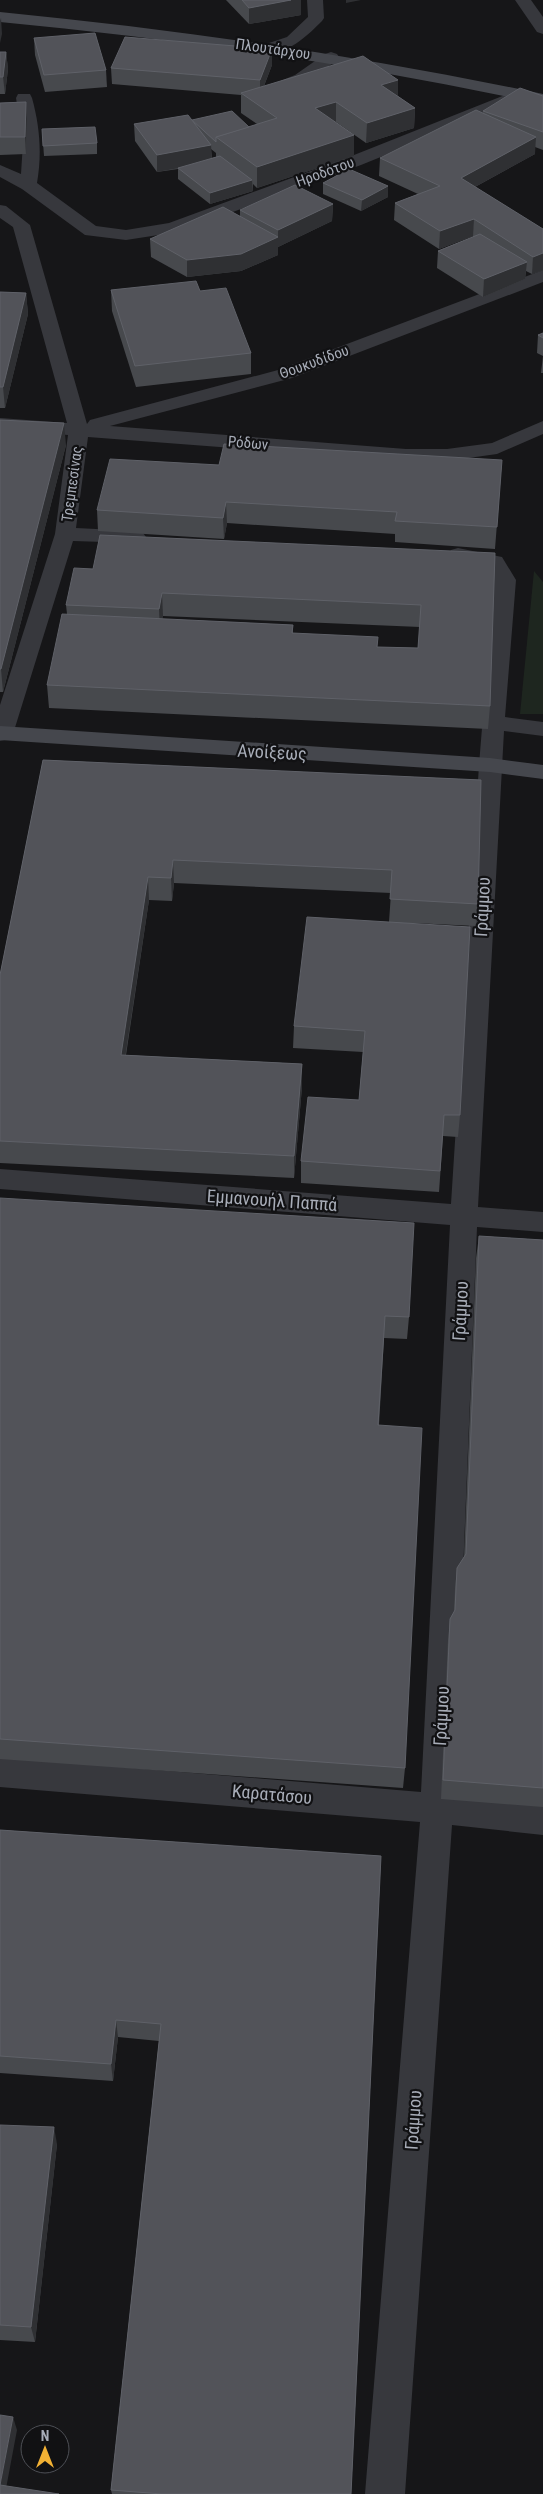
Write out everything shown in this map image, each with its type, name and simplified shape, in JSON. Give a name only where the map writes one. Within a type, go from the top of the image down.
[{"type":"street","points":[[269,48],[293,40],[316,18],[315,0]]},
{"type":"street","points":[[523,0],[543,29]]},
{"type":"street","name":"Πλουτάρχου","points":[[0,17],[90,25],[331,57],[543,99]]},
{"type":"street","points":[[265,94],[301,78],[331,57]]},
{"type":"street","name":"Ηροδότου","points":[[0,170],[28,186],[91,232],[126,235],[172,228],[355,161],[520,94]]},
{"type":"street","points":[[24,98],[32,128],[33,160],[28,186]]},
{"type":"street","name":"Τρεμπεσίνας","points":[[0,210],[21,225],[35,304],[79,429],[65,534],[1,736]]},
{"type":"street","name":"Θουκυδίδου","points":[[79,429],[285,374],[543,276]]},
{"type":"street","name":"Ρόδων","points":[[0,424],[406,455],[447,455],[496,448],[543,427]]},
{"type":"street","points":[[65,534],[164,539]]},
{"type":"street","name":"Γράμμου","points":[[385,2494],[437,1808],[464,1215],[490,765],[505,580],[495,562],[453,552],[433,552]]},
{"type":"street","points":[[493,723],[543,729]]},
{"type":"street","name":"Ανοίξεως","points":[[1,736],[490,765],[543,772]]},
{"type":"street","name":"Εμμανουήλ Παππά","points":[[0,1179],[543,1222]]},
{"type":"street","name":"Καρατάσου","points":[[0,1772],[437,1808],[543,1820]]},
{"type":"shaded area","points":[[534,571],[543,582],[543,714],[520,714]]},
{"type":"building","points":[[242,0],[291,0],[249,8]]},
{"type":"building","points":[[95,33],[106,70],[44,75],[34,38]]},
{"type":"building","points":[[125,37],[272,49],[260,80],[111,68]]},
{"type":"building","points":[[0,52],[6,52],[3,77],[0,77]]},
{"type":"building","points":[[363,56],[398,80],[381,85],[415,108],[367,123],[336,102],[315,108],[354,135],[257,167],[216,137],[277,118],[241,93]]},
{"type":"building","points":[[520,88],[543,96],[543,132],[483,111]]},
{"type":"building","points":[[26,102],[25,137],[0,137],[0,103]]},
{"type":"building","points":[[476,110],[536,137],[461,178],[543,229],[543,253],[533,257],[474,219],[440,231],[395,203],[440,186],[380,158]]},
{"type":"building","points":[[232,111],[249,127],[216,137],[216,142],[192,120]]},
{"type":"building","points":[[188,115],[211,145],[157,155],[134,124]]},
{"type":"building","points":[[95,127],[97,143],[43,146],[42,129]]},
{"type":"building","points":[[220,156],[252,180],[210,193],[178,168]]},
{"type":"building","points":[[349,169],[388,186],[362,200],[323,183]]},
{"type":"building","points":[[295,185],[333,204],[278,230],[240,210]]},
{"type":"building","points":[[223,207],[278,237],[241,254],[187,260],[150,239]]},
{"type":"building","points":[[480,234],[527,262],[484,279],[438,251]]},
{"type":"building","points":[[196,281],[200,291],[226,288],[251,353],[135,366],[111,290]]},
{"type":"building","points":[[0,292],[26,293],[3,387],[0,387]]},
{"type":"building","points":[[0,420],[64,423],[1,669],[0,669]]},
{"type":"building","points":[[224,444],[502,460],[497,527],[395,521],[397,512],[226,502],[223,518],[97,510],[110,459],[219,465]]},
{"type":"building","points":[[100,535],[495,553],[490,706],[47,685],[62,614],[293,625],[292,633],[378,637],[377,647],[418,648],[421,605],[162,593],[159,609],[66,605],[74,568],[93,569]]},
{"type":"building","points":[[43,760],[481,780],[478,904],[390,899],[392,870],[173,860],[171,878],[148,877],[121,1055],[302,1064],[294,1156],[0,1141],[0,975]]},
{"type":"building","points":[[307,917],[470,927],[460,1115],[444,1115],[440,1171],[301,1161],[308,1097],[359,1100],[365,1031],[294,1026]]},
{"type":"building","points":[[0,1198],[414,1223],[409,1317],[385,1316],[378,1425],[422,1428],[405,1768],[0,1739]]},
{"type":"building","points":[[479,1236],[543,1240],[543,1788],[443,1780],[450,1619],[455,1610],[457,1568],[466,1554]]},
{"type":"building","points":[[0,1830],[381,1856],[351,2494],[162,2494],[111,2490],[161,2024],[116,2020],[111,2064],[0,2056]]},
{"type":"building","points":[[0,2125],[54,2127],[31,2327],[0,2325]]},
{"type":"building","points":[[0,2415],[13,2417],[0,2485]]},
{"type":"building","points":[[0,2485],[59,2494],[0,2494]]}]
